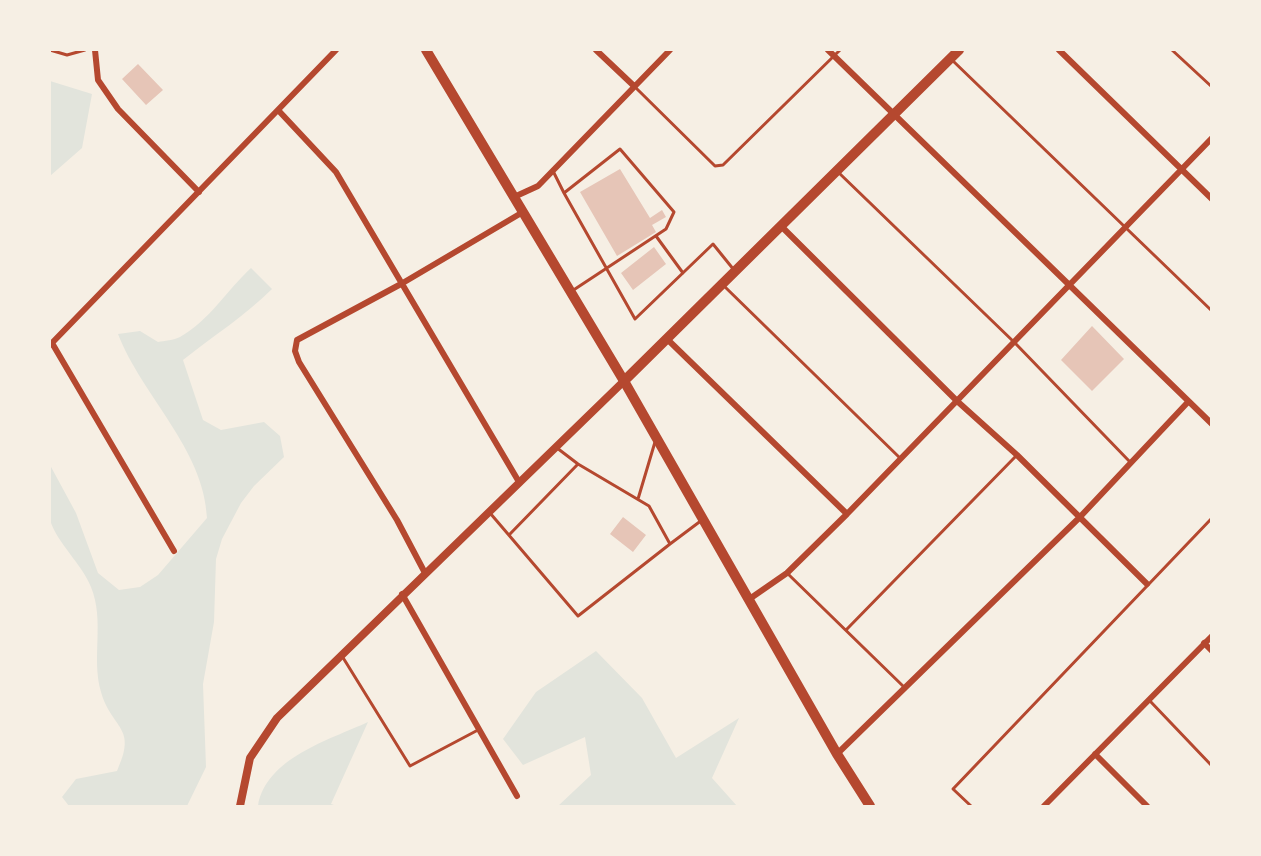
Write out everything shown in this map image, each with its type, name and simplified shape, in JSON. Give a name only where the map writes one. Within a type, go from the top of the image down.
[{"type":"main road","points":[[426,50],[624,381],[748,600],[870,807]]},
{"type":"main road","points":[[624,381],[959,50]]},
{"type":"street","points":[[95,50],[98,80],[118,109],[199,192]]},
{"type":"street","points":[[174,551],[51,344],[336,50]]},
{"type":"street","points":[[596,50],[634,86]]},
{"type":"street","points":[[514,197],[538,186],[670,50]]},
{"type":"street","points":[[828,50],[1212,424]]},
{"type":"street","points":[[1059,50],[1212,199]]},
{"type":"street","points":[[278,110],[336,172],[400,284],[519,482]]},
{"type":"street","points":[[748,600],[787,573],[847,514],[1212,138]]},
{"type":"street","points":[[425,573],[397,520],[299,362],[295,351],[297,340],[400,284],[523,212]]},
{"type":"street","points":[[782,227],[957,401],[1017,454],[1147,584]]},
{"type":"street","points":[[666,338],[847,514]]},
{"type":"street","points":[[240,807],[247,767],[259,740],[277,718],[402,594],[624,381]]},
{"type":"street","points":[[837,754],[1079,518],[1188,402]]},
{"type":"street","points":[[402,594],[517,795]]},
{"type":"street","points":[[1044,807],[1212,636]]},
{"type":"street","points":[[1204,643],[1212,651]]},
{"type":"street","points":[[1095,754],[1147,807]]},
{"type":"lane","points":[[50,50],[67,55],[85,50]]},
{"type":"lane","points":[[634,86],[715,166],[723,165],[840,50]]},
{"type":"lane","points":[[1173,50],[1212,87]]},
{"type":"lane","points":[[950,58],[1212,311]]},
{"type":"lane","points":[[564,193],[620,149],[674,212],[666,229],[570,292]]},
{"type":"lane","points":[[553,171],[635,319],[713,244],[735,271]]},
{"type":"lane","points":[[837,171],[1015,343],[1131,463]]},
{"type":"lane","points":[[656,236],[683,273]]},
{"type":"lane","points":[[722,284],[901,459]]},
{"type":"lane","points":[[638,500],[656,438]]},
{"type":"lane","points":[[556,446],[578,464],[649,506],[670,544]]},
{"type":"lane","points":[[847,629],[1017,454]]},
{"type":"lane","points":[[508,535],[578,464]]},
{"type":"lane","points":[[488,511],[578,616],[703,520]]},
{"type":"lane","points":[[971,807],[953,789],[1212,518]]},
{"type":"lane","points":[[787,573],[904,687]]},
{"type":"lane","points":[[341,655],[410,766],[479,729]]},
{"type":"lane","points":[[1148,700],[1212,766]]},
{"type":"shaded area","points":[[50,81],[92,94],[82,148],[50,176]]},
{"type":"shaded area","points":[[251,268],[272,289],[240,317],[183,360],[203,420],[221,430],[264,422],[280,436],[284,457],[254,486],[241,503],[222,539],[216,559],[214,622],[203,684],[206,767],[187,806],[69,806],[62,797],[76,779],[117,771],[125,745],[124,736],[106,704],[98,679],[98,626],[91,587],[53,529],[50,520],[48,501],[50,465],[76,513],[98,573],[119,590],[140,587],[158,575],[207,518],[203,493],[184,446],[129,357],[118,334],[140,331],[158,342],[180,337],[200,323]]},
{"type":"shaded area","points":[[596,651],[642,698],[676,758],[739,718],[712,778],[737,806],[558,806],[591,775],[585,737],[523,765],[503,739],[536,692]]},
{"type":"shaded area","points":[[368,722],[331,804],[337,806],[258,806],[263,789],[286,763],[318,744]]},
{"type":"building","points":[[138,64],[163,90],[146,105],[122,79]]},
{"type":"building","points":[[620,169],[650,218],[662,210],[666,217],[652,225],[656,232],[617,256],[580,192]]},
{"type":"building","points":[[654,247],[666,264],[633,290],[621,273]]},
{"type":"building","points":[[1092,326],[1124,359],[1092,391],[1061,360]]},
{"type":"building","points":[[623,517],[646,535],[633,552],[610,534]]}]
